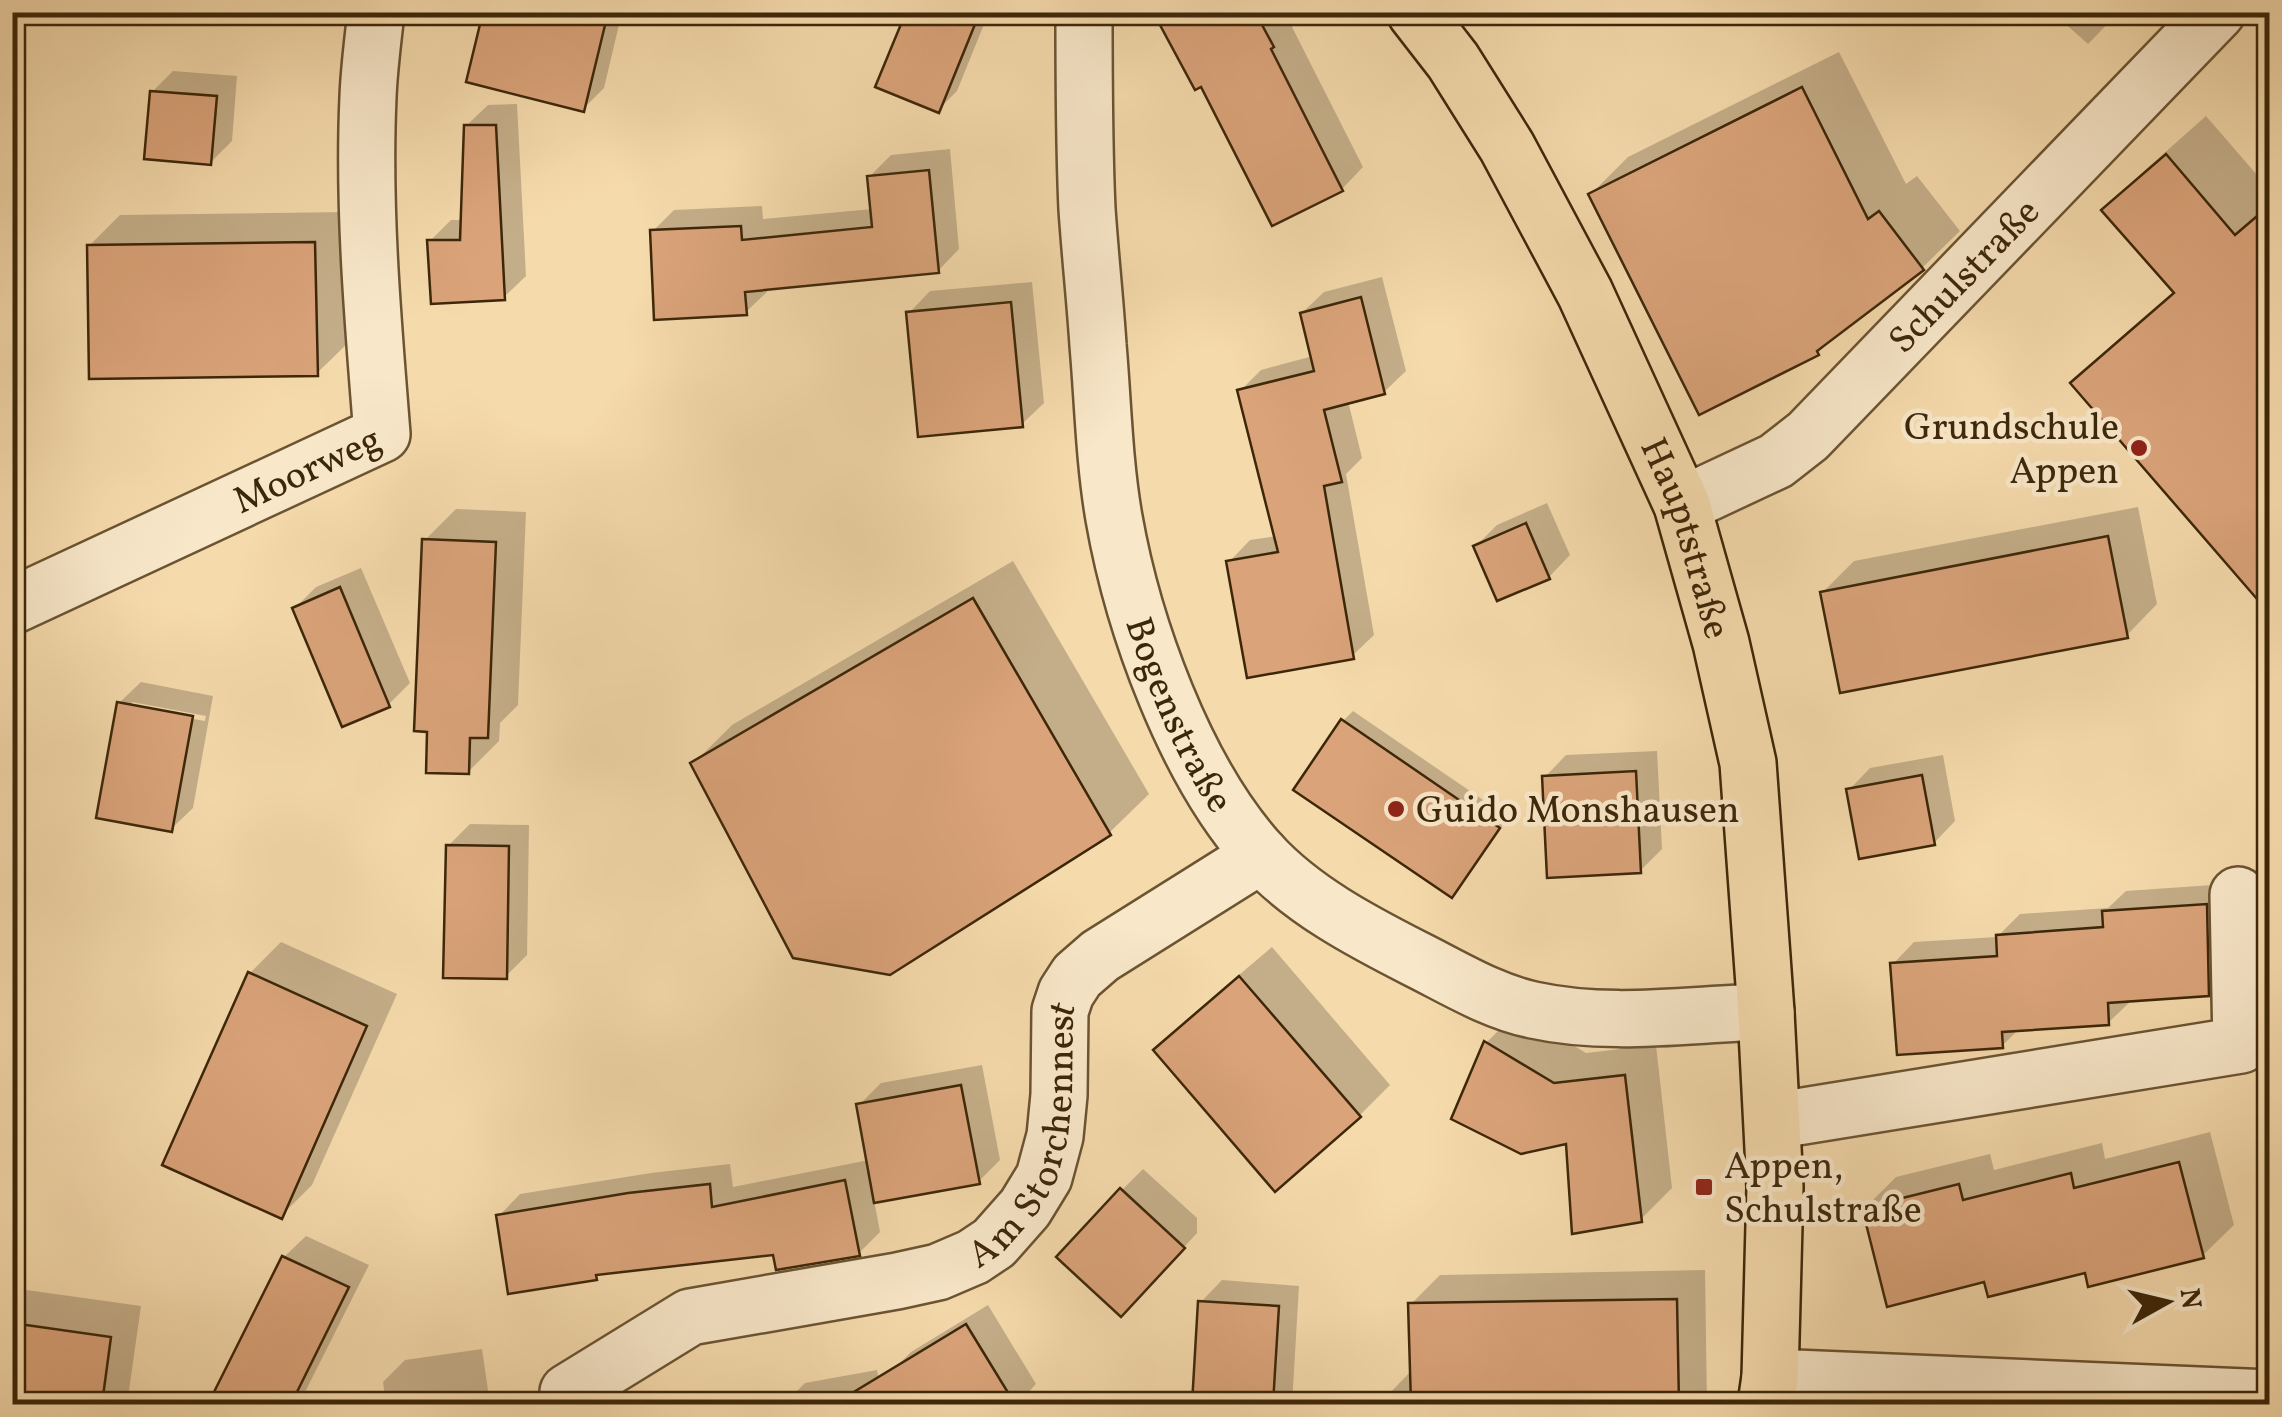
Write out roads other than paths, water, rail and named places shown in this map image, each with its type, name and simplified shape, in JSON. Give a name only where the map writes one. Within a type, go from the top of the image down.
[{"type":"main road","name":"Hauptstraße","points":[[1415,12],[1507,147],[1586,293],[1682,505],[1721,642],[1748,763],[1766,1012],[1776,1187],[1768,1391]]},
{"type":"street","name":"Moorweg","points":[[12,606],[382,434],[368,188],[368,95],[376,12]]},
{"type":"street","name":"Bogenstraße","points":[[1084,12],[1088,210],[1114,516],[1131,594],[1174,713],[1203,771],[1234,820],[1261,855],[1330,911],[1486,995],[1531,1010],[1584,1018],[1642,1020],[1766,1012]]},
{"type":"street","name":"Schulstraße","points":[[1682,505],[1776,461],[1808,436],[2217,12]]},
{"type":"street","name":"Am Storchennest","points":[[568,1392],[690,1317],[897,1282],[938,1272],[994,1243],[1044,1177],[1055,1136],[1059,1095],[1060,1011],[1078,976],[1100,956],[1261,855]]},
{"type":"street","points":[[1772,1121],[2241,1044],[2238,895]]},
{"type":"street","points":[[1768,1391],[2270,1398]]},
{"type":"place","name":"Grundschule Appen","points":[[2139,448]]},
{"type":"place","name":"Guido Monshausen","points":[[1396,809]]},
{"type":"place","name":"Appen, Schulstraße","points":[[1704,1187]]}]
